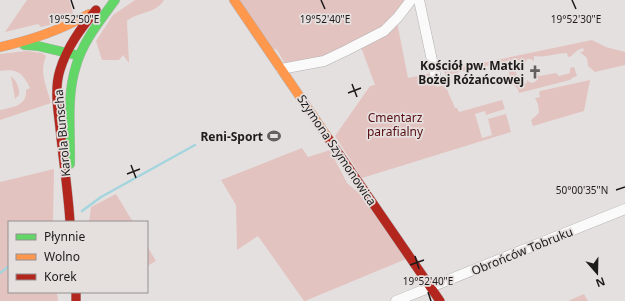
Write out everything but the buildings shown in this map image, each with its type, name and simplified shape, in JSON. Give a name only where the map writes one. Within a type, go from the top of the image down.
[{"type":"street","points":[[0,47],[42,36],[63,28],[96,10],[109,0]]},
{"type":"street","name":"Karola Bunscha","points":[[68,195],[72,88],[74,74],[80,55],[93,32],[115,0]]},
{"type":"street","name":"Szymona Szymonowica","points":[[234,0],[440,301]]},
{"type":"street","points":[[281,69],[324,61],[384,31],[411,0]]},
{"type":"street","points":[[419,0],[436,79]]},
{"type":"street","name":"Karola Bunscha","points":[[70,221],[68,195],[61,151],[56,90],[60,70],[68,51],[85,22],[96,10]]},
{"type":"street","points":[[42,36],[58,39],[68,51]]},
{"type":"street","points":[[12,45],[41,46],[80,55]]},
{"type":"street","name":"Obrońców Tobruku","points":[[396,301],[625,209]]},
{"type":"green space","points":[[27,0],[69,0],[73,13],[66,19],[54,24],[41,27],[38,24],[5,32]]},
{"type":"green space","points":[[135,0],[164,0],[157,8],[137,15],[127,21],[129,63],[123,55],[119,60],[102,60],[96,41],[113,15]]},
{"type":"green space","points":[[240,0],[407,0],[381,28],[326,58],[285,64],[277,50],[271,48]]},
{"type":"green space","name":"Cmentarz parafialny","points":[[397,22],[408,78],[432,73],[436,87],[445,85],[455,108],[457,108],[459,112],[502,100],[505,109],[486,115],[485,111],[475,114],[482,138],[492,135],[488,119],[506,114],[511,132],[362,178],[335,136],[370,86],[375,85],[361,47]]},
{"type":"green space","points":[[592,40],[606,47],[625,52],[625,65],[595,72],[588,66],[587,58],[580,52],[584,51],[583,48],[578,50],[572,56],[568,57],[567,53],[534,56],[534,61],[527,59],[524,64],[517,59],[446,76],[444,71]]},
{"type":"green space","points":[[26,51],[42,53],[46,56],[43,74],[51,103],[0,120],[0,110],[14,107],[22,103],[26,95],[26,90],[30,88],[25,79],[19,73],[11,70],[0,71],[0,54]]},
{"type":"green space","points":[[514,66],[521,83],[519,83],[519,85],[527,83],[527,80],[531,83],[535,82],[538,79],[538,75],[540,76],[556,73],[559,76],[570,73],[570,68],[574,67],[577,76],[570,80],[519,93],[510,76],[509,67]]},
{"type":"green space","points":[[11,76],[16,82],[19,90],[19,95],[15,99]]},
{"type":"green space","points":[[590,80],[584,111],[533,126],[531,120],[539,113],[538,104],[535,98],[540,97],[540,91]]},
{"type":"green space","points":[[302,148],[308,157],[330,150],[347,183],[366,199],[406,259],[305,301],[258,236],[237,250],[236,205],[221,180]]},
{"type":"green space","points":[[54,169],[53,221],[8,221],[8,293],[57,293],[58,301],[0,301],[0,182]]},
{"type":"green space","points":[[116,194],[132,221],[89,221],[91,207]]},
{"type":"green space","points":[[148,248],[156,261],[148,265]]},
{"type":"green space","points":[[584,294],[588,301],[568,301]]},
{"type":"waterway","points":[[82,211],[101,197],[195,145]]},
{"type":"waterway","points":[[0,273],[8,267]]},
{"type":"traffic: fast","points":[[70,164],[70,102],[76,66],[87,40],[115,0]]},
{"type":"traffic: fast","points":[[24,45],[38,46],[76,55]]},
{"type":"traffic: slow","points":[[234,0],[328,138]]},
{"type":"traffic: slow","points":[[0,47],[46,34],[89,14]]},
{"type":"traffic: jam","points":[[70,221],[57,84],[60,70],[71,46],[96,10]]},
{"type":"traffic: jam","points":[[328,138],[440,301]]},
{"type":"traffic: jam","points":[[76,293],[76,301]]},
{"type":"place","name":"Kościół pw. Matki Bożej Różańcowej","points":[[535,72]]},
{"type":"place","name":"Reni-Sport","points":[[274,136]]}]
